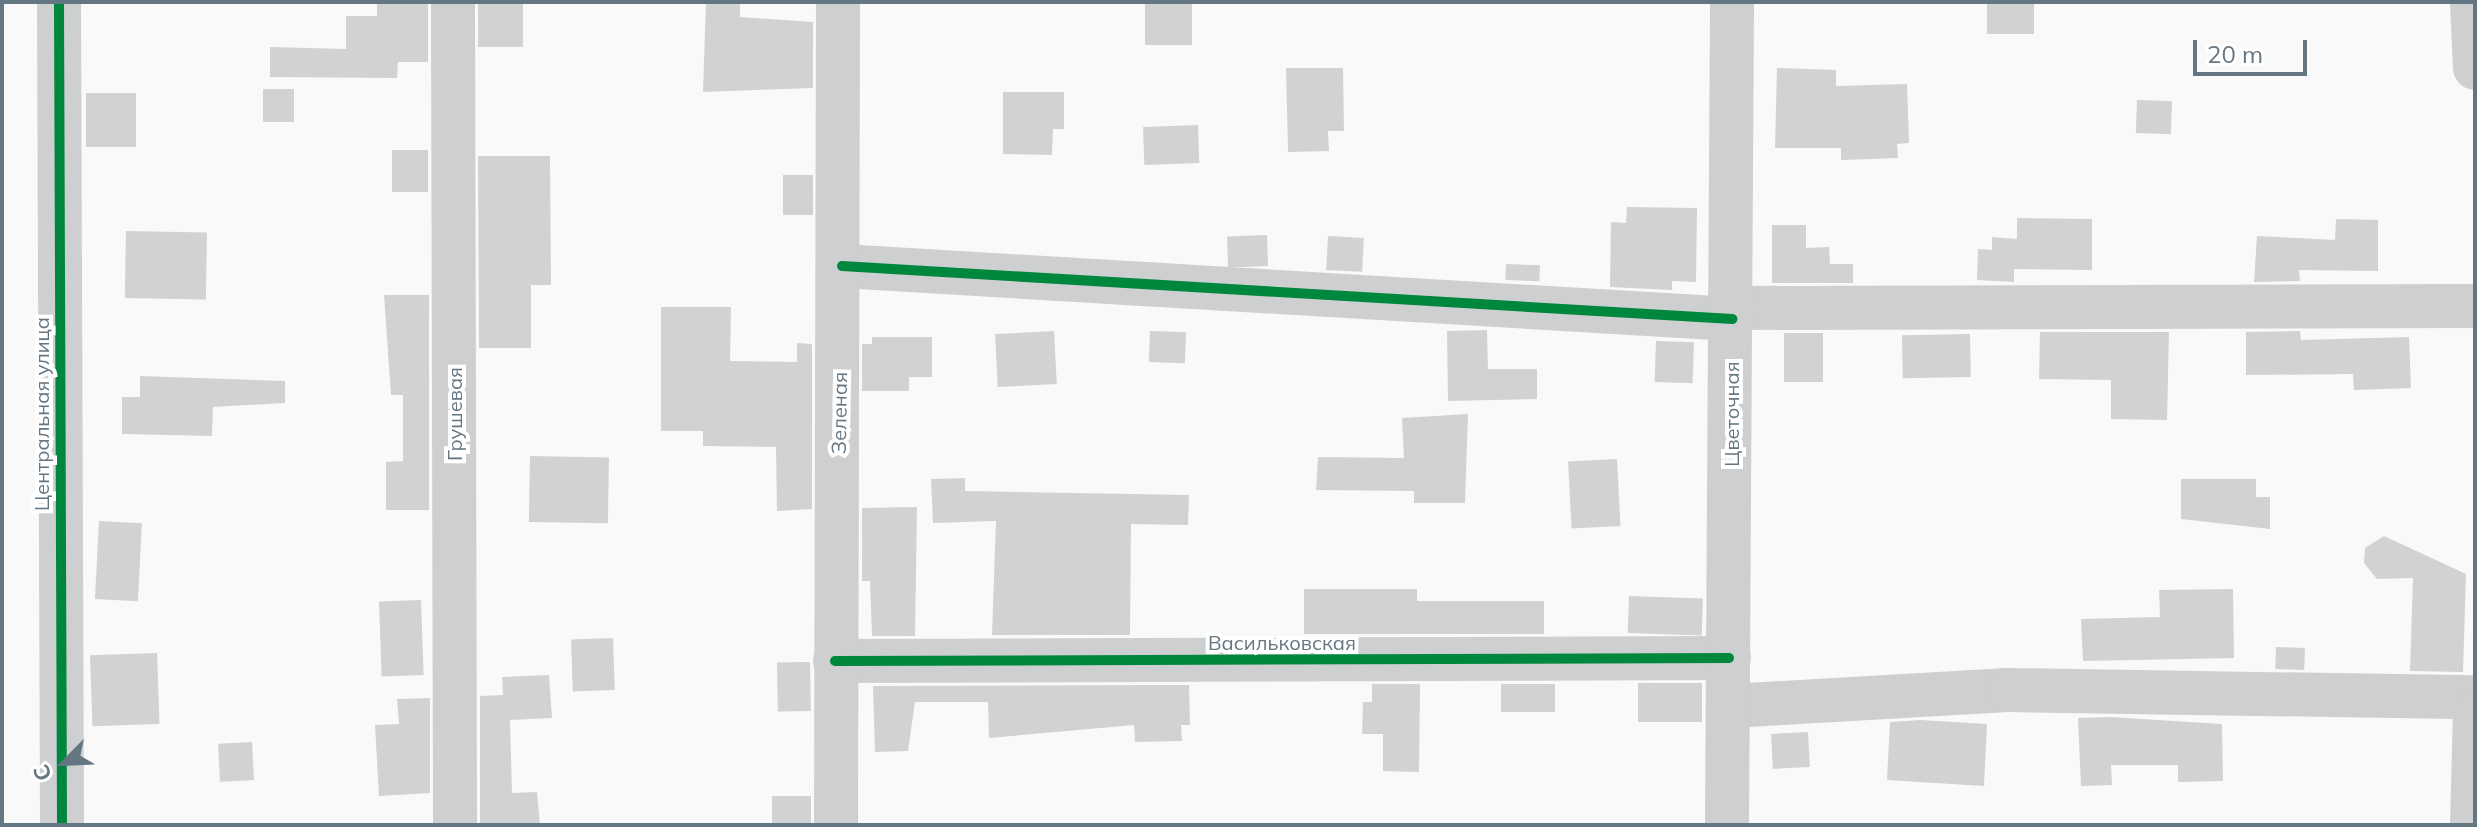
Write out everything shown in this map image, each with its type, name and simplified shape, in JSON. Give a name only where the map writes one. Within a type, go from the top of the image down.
[{"type":"street","name":"Центральная улица","points":[[59,2],[62,825]]},
{"type":"street","name":"Грушевая","points":[[453,2],[455,825]]},
{"type":"street","name":"Зеленая","points":[[836,825],[835,661],[842,266],[838,2]]},
{"type":"street","name":"Цветочная","points":[[1727,825],[1732,2]]},
{"type":"street","points":[[2472,2],[2475,68]]},
{"type":"street","points":[[842,266],[1732,314],[2475,306]]},
{"type":"street","name":"Васильковская","points":[[835,661],[1729,658]]},
{"type":"street","points":[[1730,706],[2008,690],[2475,697]]},
{"type":"street","points":[[2472,825],[2475,710]]},
{"type":"building","points":[[377,2],[428,2],[428,62],[398,62],[397,78],[270,77],[270,47],[346,49],[346,16],[377,16]]},
{"type":"building","points":[[478,2],[523,2],[523,47],[478,47]]},
{"type":"building","points":[[706,2],[740,2],[740,17],[813,22],[813,88],[703,92]]},
{"type":"building","points":[[1145,2],[1192,2],[1192,45],[1145,45]]},
{"type":"building","points":[[1987,2],[2034,2],[2034,34],[1987,34]]},
{"type":"building","points":[[1286,68],[1343,68],[1344,131],[1328,131],[1329,151],[1288,152]]},
{"type":"building","points":[[1777,68],[1836,70],[1836,86],[1907,84],[1909,143],[1897,144],[1898,158],[1841,160],[1841,148],[1775,148]]},
{"type":"building","points":[[263,89],[294,89],[294,122],[263,122]]},
{"type":"building","points":[[1003,92],[1064,92],[1064,129],[1053,129],[1052,155],[1003,154]]},
{"type":"building","points":[[86,93],[136,93],[136,147],[86,147]]},
{"type":"building","points":[[2137,100],[2172,101],[2171,134],[2136,133]]},
{"type":"building","points":[[1198,125],[1199,163],[1144,165],[1143,127]]},
{"type":"building","points":[[392,150],[428,150],[428,192],[392,192]]},
{"type":"building","points":[[478,156],[550,156],[551,285],[531,285],[531,348],[479,348]]},
{"type":"building","points":[[783,175],[813,175],[813,215],[783,215]]},
{"type":"building","points":[[1627,207],[1697,208],[1696,282],[1672,281],[1672,290],[1610,287],[1611,222],[1626,223]]},
{"type":"building","points":[[2017,218],[2092,219],[2092,270],[2014,269],[2014,282],[1977,280],[1978,249],[1992,250],[1992,237],[2017,239]]},
{"type":"building","points":[[2336,219],[2378,220],[2378,271],[2299,270],[2300,281],[2254,282],[2257,236],[2335,240]]},
{"type":"building","points":[[1772,225],[1806,225],[1806,248],[1829,247],[1830,264],[1853,264],[1853,283],[1772,283]]},
{"type":"building","points":[[126,231],[207,232],[206,299],[125,298]]},
{"type":"building","points":[[1267,235],[1268,266],[1228,267],[1227,236]]},
{"type":"building","points":[[1328,236],[1364,238],[1362,272],[1326,270]]},
{"type":"building","points":[[1506,264],[1540,265],[1539,281],[1505,280]]},
{"type":"building","points":[[384,295],[429,295],[429,510],[386,510],[386,462],[403,461],[403,395],[391,395]]},
{"type":"building","points":[[661,307],[731,307],[730,361],[797,362],[797,343],[812,344],[812,509],[777,511],[776,447],[703,446],[703,431],[661,431]]},
{"type":"building","points":[[1487,330],[1488,369],[1537,369],[1537,399],[1448,401],[1447,331]]},
{"type":"building","points":[[1054,331],[1057,384],[998,387],[995,334]]},
{"type":"building","points":[[1150,331],[1186,332],[1185,363],[1149,362]]},
{"type":"building","points":[[2300,331],[2301,340],[2409,337],[2411,388],[2354,390],[2353,374],[2246,375],[2246,332]]},
{"type":"building","points":[[2040,332],[2169,332],[2167,420],[2111,419],[2111,380],[2039,379]]},
{"type":"building","points":[[1784,333],[1823,333],[1823,382],[1784,382]]},
{"type":"building","points":[[1970,334],[1971,377],[1903,378],[1902,335]]},
{"type":"building","points":[[872,337],[932,337],[932,377],[909,377],[909,391],[862,391],[862,344],[872,344]]},
{"type":"building","points":[[1656,341],[1694,342],[1693,383],[1655,382]]},
{"type":"building","points":[[140,376],[285,381],[285,403],[213,407],[212,436],[122,434],[122,397],[140,397]]},
{"type":"building","points":[[1468,414],[1465,503],[1414,503],[1414,491],[1316,490],[1318,457],[1404,458],[1402,418]]},
{"type":"building","points":[[530,456],[609,457],[608,523],[529,522]]},
{"type":"building","points":[[1617,459],[1621,526],[1572,528],[1568,462]]},
{"type":"building","points":[[965,478],[965,491],[1189,495],[1188,525],[1131,524],[1130,635],[992,635],[996,521],[933,523],[931,479]]},
{"type":"building","points":[[2181,479],[2256,479],[2256,497],[2270,497],[2270,529],[2181,519]]},
{"type":"building","points":[[917,507],[915,636],[872,636],[870,581],[862,581],[862,508]]},
{"type":"building","points":[[99,521],[142,523],[138,601],[95,599]]},
{"type":"building","points":[[2384,536],[2466,574],[2463,672],[2410,671],[2413,578],[2377,579],[2364,563],[2365,548]]},
{"type":"building","points":[[1304,589],[1417,589],[1417,601],[1544,601],[1544,634],[1304,634]]},
{"type":"building","points":[[2233,589],[2234,658],[2083,661],[2081,619],[2160,617],[2159,590]]},
{"type":"building","points":[[1629,596],[1703,599],[1702,636],[1628,633]]},
{"type":"building","points":[[421,600],[424,675],[382,676],[379,601]]},
{"type":"building","points":[[613,638],[615,690],[573,691],[571,639]]},
{"type":"building","points":[[2276,647],[2305,648],[2304,670],[2275,669]]},
{"type":"building","points":[[157,653],[159,724],[93,726],[90,655]]},
{"type":"building","points":[[810,662],[811,711],[778,712],[777,663]]},
{"type":"building","points":[[549,675],[552,718],[510,720],[512,793],[537,792],[540,825],[480,825],[480,696],[503,695],[502,677]]},
{"type":"building","points":[[1638,683],[1702,683],[1702,722],[1638,722]]},
{"type":"building","points":[[1372,684],[1420,684],[1419,772],[1383,771],[1383,734],[1362,734],[1363,702],[1372,702]]},
{"type":"building","points":[[1501,684],[1555,684],[1555,712],[1501,712]]},
{"type":"building","points":[[1189,685],[1190,725],[1181,725],[1182,741],[1135,742],[1134,725],[989,738],[988,702],[915,702],[908,751],[875,752],[873,686]]},
{"type":"building","points":[[430,698],[430,793],[379,796],[375,725],[399,724],[397,699]]},
{"type":"building","points":[[2078,718],[2222,724],[2223,781],[2178,782],[2178,765],[2111,765],[2112,785],[2081,786]]},
{"type":"building","points":[[1920,720],[1987,724],[1984,786],[1887,780],[1890,722]]},
{"type":"building","points":[[1808,732],[1810,767],[1773,769],[1771,734]]},
{"type":"building","points":[[252,742],[254,780],[220,782],[218,744]]},
{"type":"building","points":[[772,796],[811,796],[811,825],[772,825]]},
{"type":"cycle path","points":[[59,2],[62,825]]},
{"type":"cycle path","points":[[842,266],[1732,319]]},
{"type":"cycle path","points":[[835,661],[1729,658]]}]
